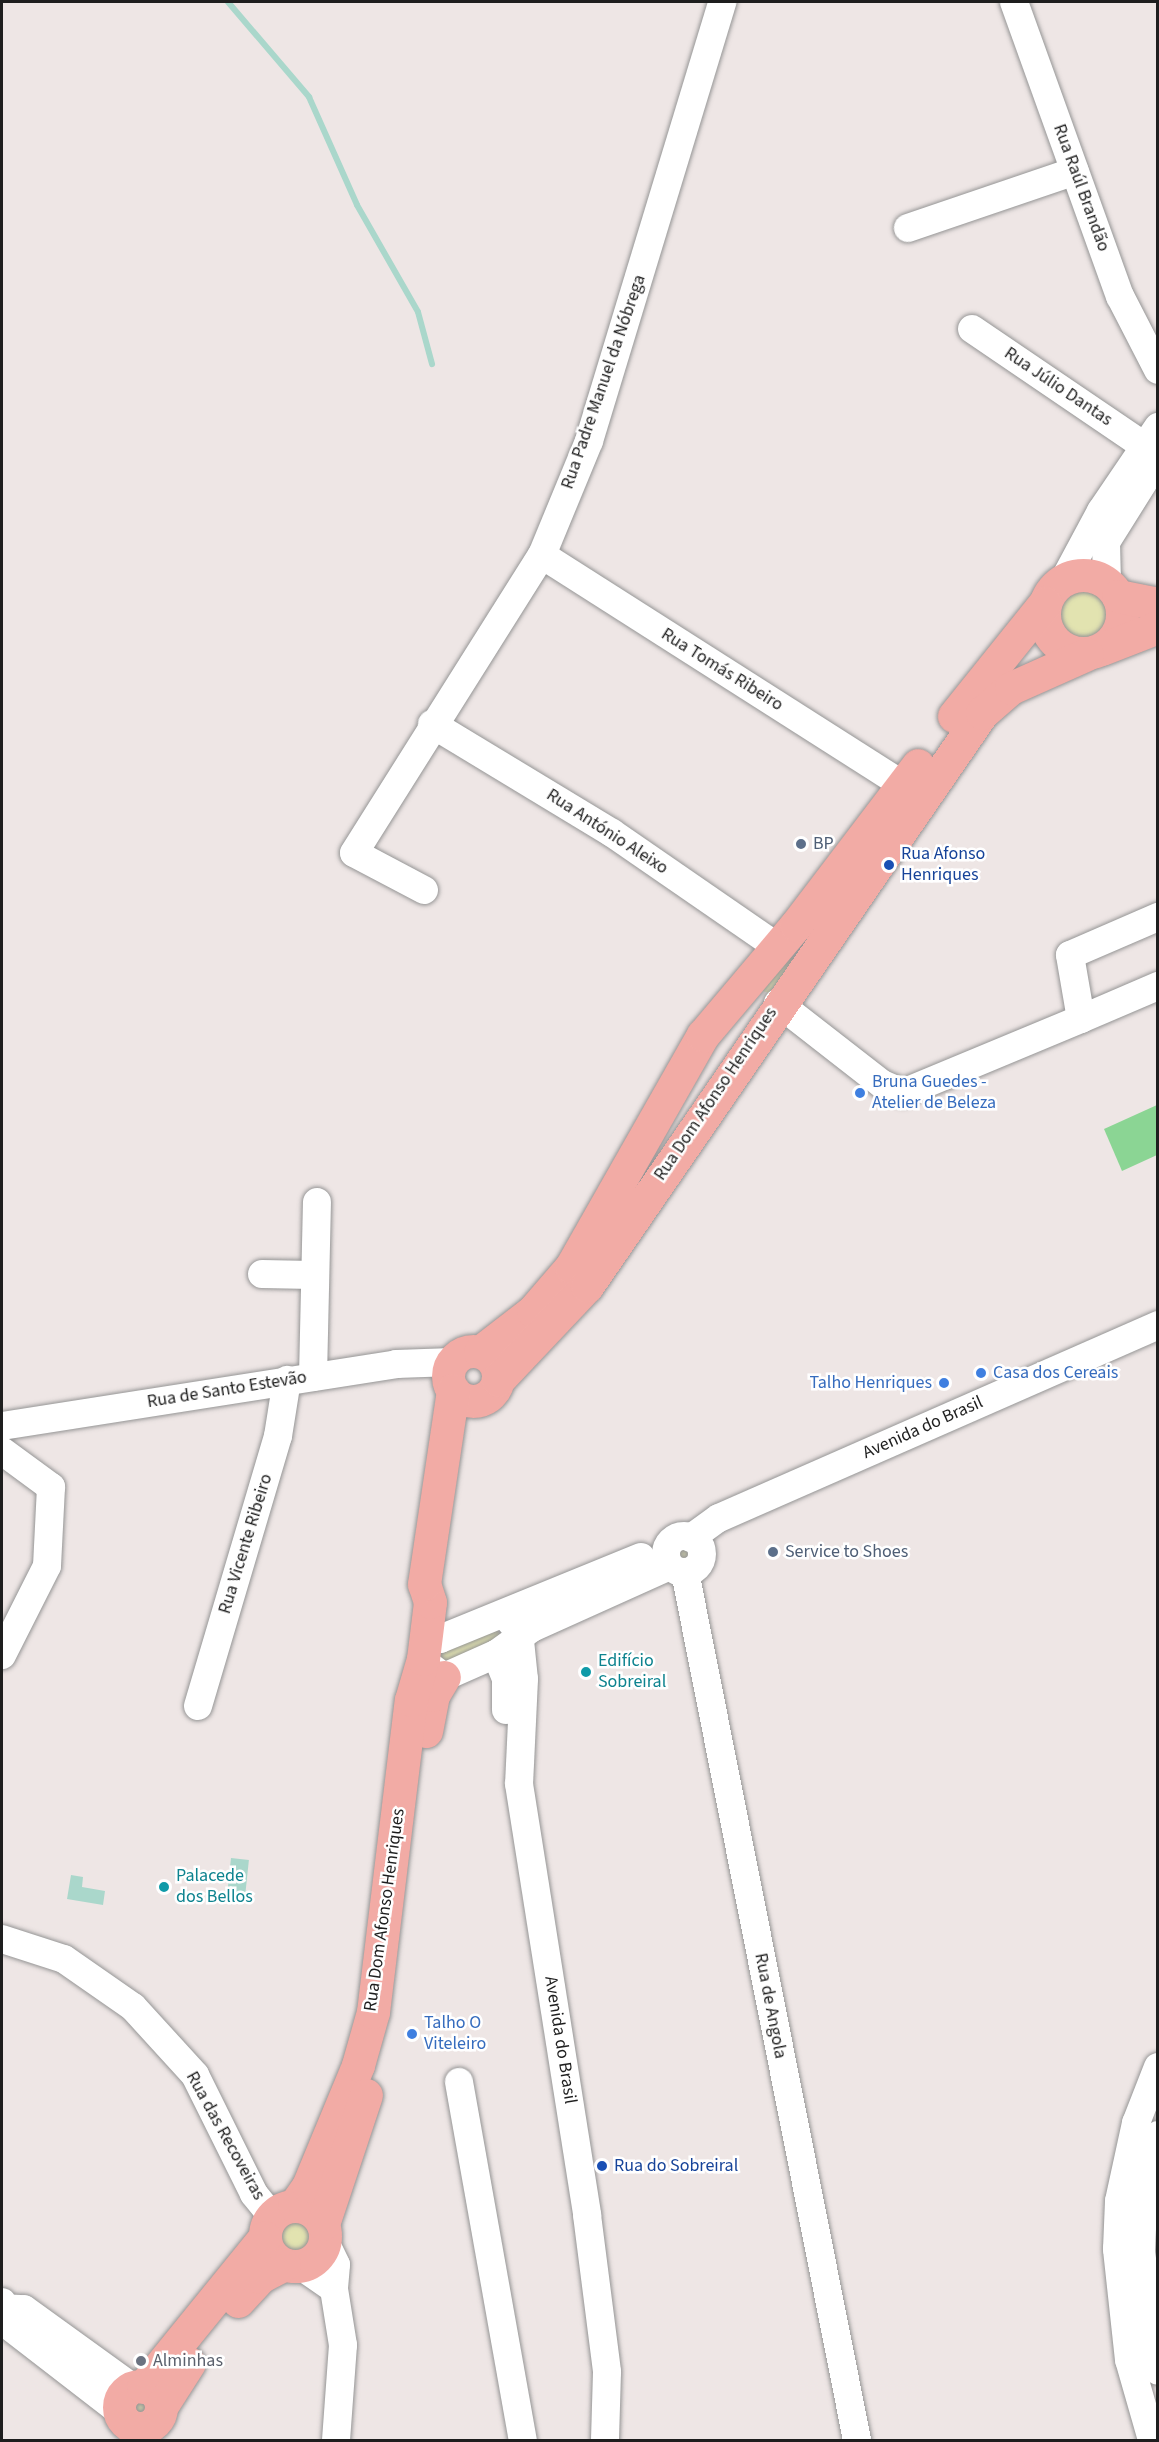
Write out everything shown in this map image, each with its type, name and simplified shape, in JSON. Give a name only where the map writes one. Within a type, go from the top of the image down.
[{"type":"main road","points":[[1158,604],[1112,590],[1086,575],[1054,591],[1052,640],[1094,651],[1158,627]]},
{"type":"main road","name":"Rua Dom Afonso Henriques","points":[[912,791],[1000,694],[1094,651],[1120,626],[1112,590]]},
{"type":"main road","name":"Rua Dom Afonso Henriques","points":[[138,2415],[260,2277],[317,2257],[388,2021],[428,1713],[431,1659],[430,1602],[439,1588],[464,1376],[533,1311],[571,1267],[698,1044],[741,990],[797,939],[912,791],[1054,591]]},
{"type":"main road","name":"Rua Dom Afonso Henriques","points":[[464,1376],[486,1398],[498,1380],[587,1286],[774,1008],[797,939]]},
{"type":"main road","points":[[741,990],[750,1007],[774,1008]]},
{"type":"main road","name":"Rua Dom Afonso Henriques","points":[[138,2415],[277,2220],[308,2186],[358,2065],[373,2012],[411,1700],[431,1659]]},
{"type":"main road","points":[[293,2265],[271,2254],[277,2220],[312,2210],[324,2233]]},
{"type":"street","name":"Rua Padre Manuel da Nóbrega","points":[[424,890],[354,853],[432,724],[542,555],[589,441],[722,2]]},
{"type":"street","name":"Rua Raúl Brandão","points":[[1014,2],[1120,296],[1158,370]]},
{"type":"street","points":[[908,228],[1075,171]]},
{"type":"street","name":"Rua Júlio Dantas","points":[[972,329],[1153,444]]},
{"type":"street","name":"Rua Dom Afonso Henriques","points":[[1112,590],[1106,542],[1153,444]]},
{"type":"street","name":"Rua Dom Afonso Henriques","points":[[1054,591],[1153,444]]},
{"type":"street","name":"Rua Tomás Ribeiro","points":[[542,555],[912,791]]},
{"type":"street","name":"Rua António Aleixo","points":[[432,724],[612,833],[797,939]]},
{"type":"street","points":[[1081,1019],[1070,955],[1158,917]]},
{"type":"street","points":[[774,1008],[882,1084],[903,1093],[1158,986]]},
{"type":"street","name":"Rua Vicente Ribeiro","points":[[198,1706],[278,1436],[300,1378],[313,1275],[317,1202]]},
{"type":"street","points":[[262,1274],[313,1275]]},
{"type":"street","name":"Avenida do Brasil","points":[[431,1659],[504,1614],[683,1555],[719,1518],[1158,1325]]},
{"type":"street","name":"Avenida do Brasil","points":[[431,1659],[507,1647],[532,1628],[726,1533],[1158,1341]]},
{"type":"street","name":"Rua de Santo Estevão","points":[[2,1426],[300,1378],[464,1376]]},
{"type":"street","points":[[2,1451],[51,1488],[47,1566],[2,1655]]},
{"type":"street","name":"Rua de Angola","points":[[683,1555],[857,2440]]},
{"type":"street","name":"Avenida do Brasil","points":[[504,1614],[516,1625],[507,1647],[504,1784],[589,2372],[587,2440]]},
{"type":"street","name":"Avenida do Brasil","points":[[507,1647],[524,1679],[519,1784],[589,2226],[607,2373],[605,2440]]},
{"type":"street","name":"Rua das Recoveiras","points":[[2,1939],[64,1959],[133,2007],[195,2075],[254,2194],[277,2220]]},
{"type":"street","points":[[1152,2440],[1129,2360],[1117,2249],[1119,2201],[1136,2123],[1158,2067]]},
{"type":"street","points":[[459,2082],[523,2440]]},
{"type":"street","points":[[1158,2135],[1143,2205],[1141,2252],[1158,2371]]},
{"type":"street","points":[[324,2233],[336,2265],[334,2289],[343,2345],[336,2440]]},
{"type":"street","points":[[293,2265],[334,2289]]},
{"type":"street","points":[[2,2305],[24,2309],[138,2415]]},
{"type":"shaded area","points":[[1077,585],[1089,585],[1099,589],[1107,597],[1111,613],[1107,629],[1099,637],[1089,641],[1077,641],[1067,637],[1059,629],[1055,619],[1055,607],[1059,597],[1067,589]]},
{"type":"shaded area","points":[[792,955],[794,961],[769,993],[760,990]]},
{"type":"shaded area","points":[[684,1544],[691,1547],[694,1554],[691,1561],[684,1564],[677,1561],[674,1554],[677,1547]]},
{"type":"shaded area","points":[[495,1628],[502,1636],[498,1642],[440,1663],[439,1649]]},
{"type":"shaded area","points":[[231,1858],[249,1860],[245,1898],[227,1896]]},
{"type":"shaded area","points":[[71,1875],[83,1877],[82,1887],[105,1891],[103,1905],[67,1899]]},
{"type":"shaded area","points":[[295,2218],[308,2223],[313,2236],[308,2249],[295,2254],[282,2249],[277,2236],[282,2223]]},
{"type":"shaded area","points":[[134,2399],[142,2399],[148,2405],[148,2413],[142,2419],[134,2419],[128,2413],[128,2405]]},
{"type":"green space","points":[[1157,1105],[1157,1155],[1122,1171],[1104,1129]]},
{"type":"waterway","points":[[228,2],[309,97],[357,205],[418,312],[432,364]]},
{"type":"place","name":"BP","points":[[801,844]]},
{"type":"place","name":"Rua Afonso Henriques","points":[[889,865]]},
{"type":"place","name":"Bruna Guedes - Atelier de Beleza","points":[[860,1093]]},
{"type":"place","name":"Casa dos Cereais","points":[[981,1373]]},
{"type":"place","name":"Talho Henriques","points":[[944,1383]]},
{"type":"place","name":"Service to Shoes","points":[[773,1552]]},
{"type":"place","name":"Edifício Sobreiral","points":[[586,1672]]},
{"type":"place","name":"Palacede dos Bellos","points":[[164,1887]]},
{"type":"place","name":"Talho O Viteleiro","points":[[412,2034]]},
{"type":"place","name":"Rua do Sobreiral","points":[[602,2166]]},
{"type":"place","name":"Alminhas","points":[[141,2361]]}]
